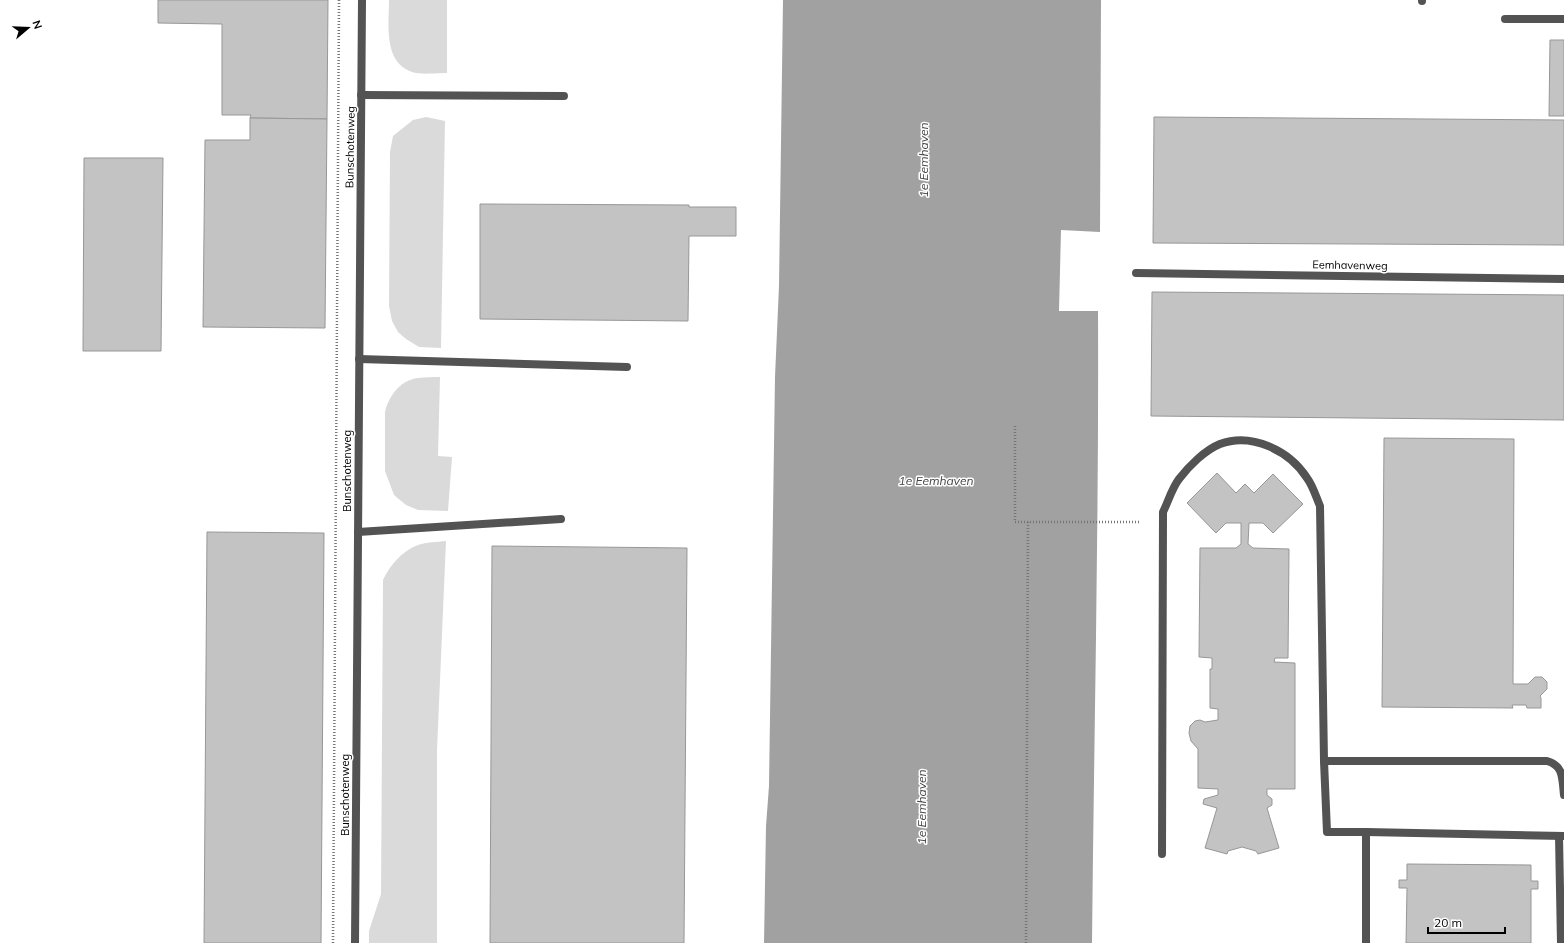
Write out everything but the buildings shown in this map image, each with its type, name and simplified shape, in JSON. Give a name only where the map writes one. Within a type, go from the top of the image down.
[{"type":"street","name":"Bunschotenweg","points":[[355,943],[362,0]]},
{"type":"street","points":[[1505,19],[1564,19]]},
{"type":"street","points":[[361,95],[564,96]]},
{"type":"street","name":"Eemhavenweg","points":[[1136,273],[1564,279]]},
{"type":"street","points":[[359,359],[627,367]]},
{"type":"street","points":[[1162,854],[1163,512],[1178,480],[1202,455],[1220,444],[1244,440],[1271,447],[1289,457],[1307,478],[1320,506],[1324,761],[1327,832],[1562,836],[1560,943]]},
{"type":"street","points":[[358,532],[561,519]]},
{"type":"street","points":[[1324,761],[1547,761],[1557,764],[1560,769],[1564,795]]},
{"type":"street","points":[[1366,832],[1366,943]]},
{"type":"path","name":"Bunschotenweg","points":[[333,943],[338,0]]},
{"type":"path","points":[[1015,426],[1015,522],[1140,522]]},
{"type":"path","points":[[1026,943],[1028,521]]},
{"type":"shaded area","points":[[389,0],[447,0],[447,73],[415,73],[403,67],[396,60],[390,41]]},
{"type":"shaded area","points":[[426,117],[445,121],[441,348],[419,347],[406,339],[398,332],[392,321],[389,306],[390,152],[393,136],[413,120]]},
{"type":"shaded area","points":[[440,377],[438,456],[452,457],[448,511],[418,510],[406,505],[394,495],[385,471],[385,412],[389,400],[401,385],[412,379]]},
{"type":"shaded area","points":[[446,541],[437,750],[437,943],[369,943],[369,931],[381,894],[383,580],[393,564],[407,551],[421,544]]},
{"type":"water","name":"1e Eemhaven","points":[[783,0],[1101,0],[1100,232],[1061,230],[1059,311],[1098,311],[1097,548],[1092,943],[764,943],[766,826],[769,786],[775,377],[779,286]]}]
